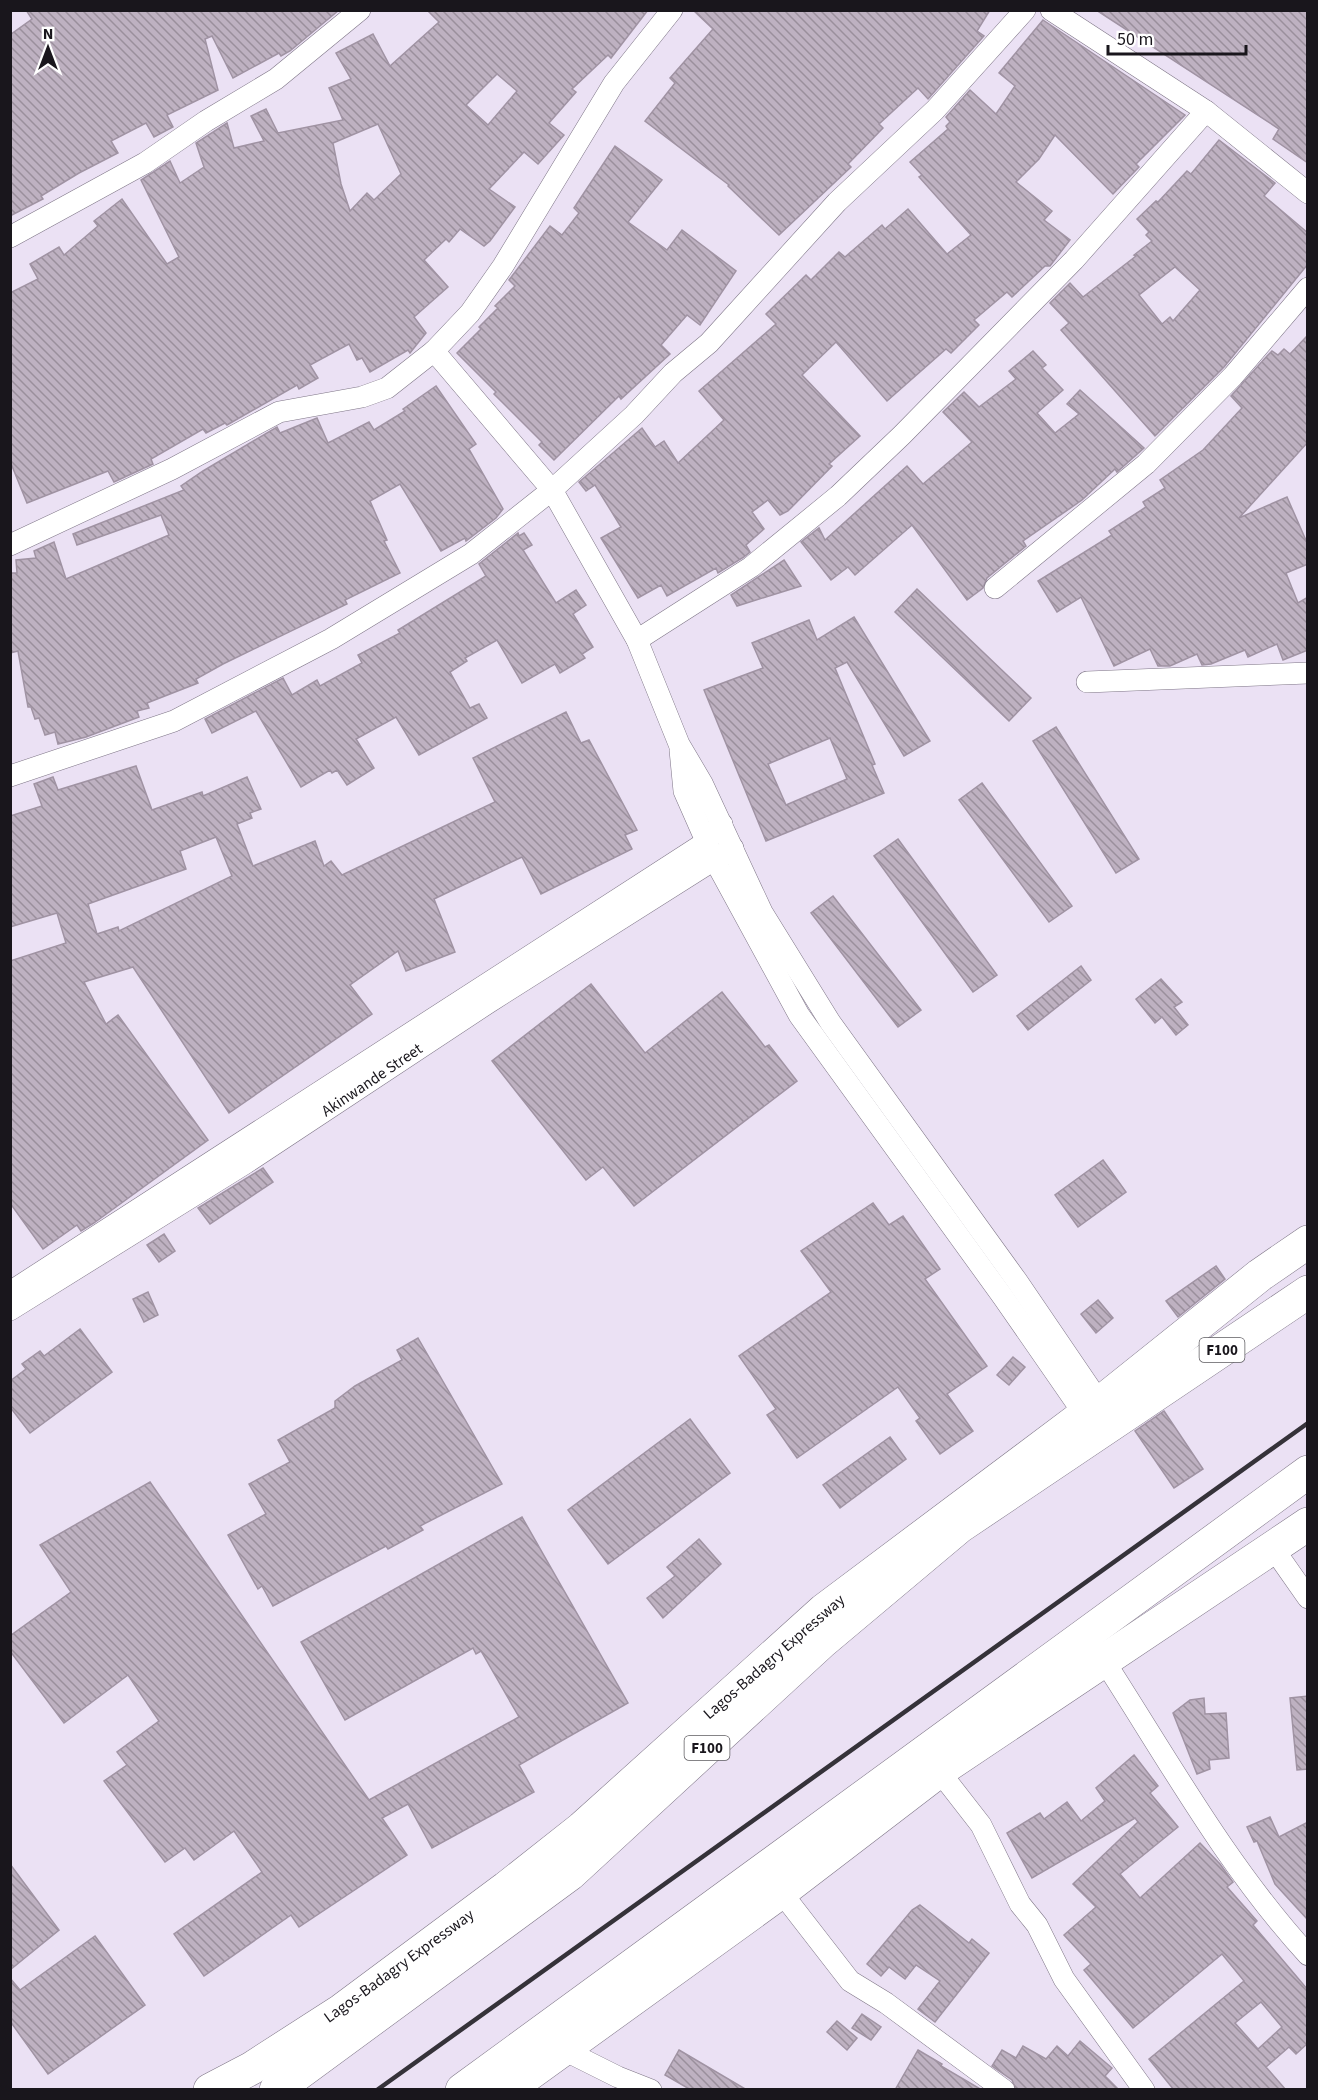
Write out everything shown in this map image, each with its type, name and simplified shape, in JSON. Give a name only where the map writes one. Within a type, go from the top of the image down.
[{"type":"main road","name":"Lagos-Badagry Expressway","points":[[210,2090],[252,2068],[342,2010],[514,1881],[582,1828],[824,1610],[1092,1408],[1260,1275],[1308,1242]]},
{"type":"main road","name":"Lagos-Badagry Expressway","points":[[276,2090],[570,1874],[822,1642],[960,1527],[1308,1293]]},
{"type":"main road","points":[[462,2090],[1308,1472]]},
{"type":"main road","points":[[507,2090],[781,1892],[939,1771],[1308,1524]]},
{"type":"street","points":[[10,237],[145,163],[206,121],[276,79],[360,10]]},
{"type":"street","points":[[10,545],[171,469],[279,412],[362,397],[387,388],[434,351],[470,313],[503,266],[614,83],[672,10]]},
{"type":"street","points":[[11,773],[174,721],[331,639],[471,554],[552,490],[634,415],[673,373],[709,343],[837,202],[935,110],[1025,10]]},
{"type":"street","points":[[1051,10],[1206,111],[1303,181]]},
{"type":"street","points":[[637,640],[751,567],[838,496],[902,435],[1074,260],[1206,111]]},
{"type":"street","points":[[994,588],[1146,464],[1233,376],[1308,288]]},
{"type":"street","points":[[434,351],[552,490],[637,640],[679,744],[722,824],[762,912],[830,1022],[1017,1281],[1092,1408]]},
{"type":"street","points":[[1087,682],[1308,673]]},
{"type":"street","points":[[679,744],[684,791],[710,851],[799,1015],[1003,1296],[1092,1408]]},
{"type":"street","name":"Akinwande Street","points":[[10,1310],[246,1163],[488,1003],[710,851],[722,824]]},
{"type":"street","name":"Akinwande Street","points":[[10,1292],[710,851],[733,849]]},
{"type":"street","points":[[1273,1548],[1308,1598]]},
{"type":"street","points":[[1104,1659],[1227,1850],[1277,1922],[1308,1955]]},
{"type":"street","points":[[939,1771],[981,1825],[1020,1904],[1037,1925],[1064,1979],[1144,2090]]},
{"type":"street","points":[[781,1892],[850,1981],[886,2002],[1004,2090]]},
{"type":"street","points":[[562,2049],[618,2077],[651,2090]]},
{"type":"building","points":[[26,10],[339,10],[290,51],[281,56],[279,53],[233,78],[212,36],[205,39],[218,90],[167,115],[173,127],[154,137],[146,123],[111,141],[118,153],[79,173],[41,196],[43,199],[10,216],[10,35],[32,19]]},
{"type":"building","points":[[427,10],[648,10],[611,58],[608,55],[572,89],[576,92],[549,123],[564,135],[538,164],[524,152],[489,189],[515,207],[490,241],[484,246],[460,229],[449,242],[446,239],[424,260],[448,287],[414,317],[426,333],[410,353],[408,350],[370,372],[362,358],[357,360],[349,344],[310,365],[318,378],[299,389],[297,385],[227,425],[225,423],[206,433],[203,429],[151,459],[153,464],[114,482],[108,471],[27,503],[10,461],[10,293],[38,279],[30,264],[59,247],[64,255],[98,226],[94,221],[122,199],[167,264],[179,257],[141,180],[170,161],[180,183],[204,167],[196,143],[227,123],[234,148],[264,141],[251,116],[266,109],[278,133],[343,120],[329,88],[351,79],[336,53],[373,34],[390,66],[439,22]],"holes":[[[497,74],[517,91],[488,125],[466,105]],[[378,124],[401,174],[374,200],[367,193],[350,211],[341,184],[333,143]]]},
{"type":"building","points":[[693,10],[990,10],[977,31],[984,36],[928,99],[918,88],[879,124],[883,128],[848,164],[851,167],[779,235],[729,185],[645,121],[675,83],[670,78],[713,29]]},
{"type":"building","points":[[1096,10],[1308,10],[1308,163],[1273,139],[1279,129]]},
{"type":"building","points":[[1043,20],[1185,115],[1136,164],[1139,167],[1113,194],[1055,135],[1039,159],[1016,182],[1052,211],[1044,220],[1070,240],[1050,266],[1045,266],[1012,297],[1007,292],[974,320],[979,325],[951,353],[946,349],[887,401],[836,342],[802,375],[860,436],[829,464],[832,466],[788,511],[780,515],[768,500],[752,512],[764,529],[746,545],[750,552],[744,557],[718,573],[716,568],[667,596],[661,585],[638,598],[601,538],[621,527],[595,485],[586,491],[579,482],[642,428],[655,447],[664,441],[678,463],[724,420],[699,391],[776,324],[766,314],[806,275],[811,280],[839,252],[845,257],[882,225],[885,229],[908,209],[947,254],[971,235],[919,177],[922,175],[910,162],[948,129],[946,126],[950,122],[946,117],[970,90],[996,114],[1015,86],[999,73]]},
{"type":"building","points":[[1219,140],[1275,183],[1264,196],[1308,233],[1308,264],[1224,367],[1155,436],[1061,330],[1069,323],[1050,303],[1070,283],[1083,297],[1136,256],[1134,255],[1152,241],[1146,235],[1149,232],[1137,219],[1156,201],[1158,202],[1187,171],[1191,174]],"holes":[[[1175,267],[1200,290],[1173,321],[1170,317],[1162,324],[1139,295]]]},
{"type":"building","points":[[615,146],[662,180],[628,222],[667,250],[682,230],[736,271],[700,325],[687,315],[661,345],[670,354],[621,399],[619,396],[554,460],[539,445],[542,442],[457,353],[481,329],[479,327],[498,308],[495,306],[515,286],[509,280],[550,226],[562,235],[579,213],[574,208]]},
{"type":"building","points":[[1308,335],[1308,442],[1239,518],[1287,497],[1308,545],[1308,564],[1286,573],[1298,603],[1308,597],[1308,650],[1283,660],[1277,644],[1248,657],[1245,650],[1211,664],[1202,665],[1197,654],[1170,666],[1158,666],[1150,649],[1114,666],[1081,597],[1057,612],[1038,581],[1112,535],[1109,531],[1146,507],[1143,502],[1165,488],[1160,480],[1203,450],[1242,408],[1231,396],[1267,356],[1272,351],[1278,355],[1284,349],[1290,354]]},
{"type":"building","points":[[1033,351],[1046,365],[1042,368],[1063,390],[1037,413],[1055,433],[1079,414],[1067,404],[1080,390],[1144,448],[1117,472],[1115,469],[1082,500],[1023,541],[1026,546],[987,578],[983,588],[967,600],[912,525],[855,575],[848,567],[831,580],[801,542],[819,528],[825,540],[907,466],[923,484],[972,442],[943,412],[964,392],[979,407],[1016,379],[1009,371]]},
{"type":"building","points":[[436,386],[476,444],[469,449],[503,509],[496,518],[466,541],[465,538],[441,551],[400,484],[370,501],[387,540],[384,541],[400,573],[345,600],[347,604],[223,664],[196,679],[198,683],[147,703],[149,708],[137,711],[139,717],[86,737],[58,744],[55,732],[45,735],[39,718],[35,719],[31,707],[28,707],[18,651],[10,653],[10,573],[17,573],[16,560],[36,558],[34,551],[54,542],[66,579],[169,535],[161,515],[77,545],[73,534],[184,490],[181,486],[203,471],[277,427],[280,433],[317,418],[328,443],[369,422],[374,430],[405,411],[403,409]]},
{"type":"building","points":[[518,533],[519,536],[524,533],[532,545],[523,550],[556,603],[576,590],[586,605],[573,614],[593,647],[582,654],[585,658],[560,673],[555,664],[522,683],[497,640],[465,658],[467,661],[450,672],[470,708],[479,704],[487,718],[419,755],[396,717],[356,739],[374,768],[347,785],[337,770],[332,773],[330,770],[301,787],[256,711],[212,733],[205,719],[283,678],[292,695],[317,680],[320,686],[362,663],[358,655],[400,633],[398,630],[486,576],[479,564]]},
{"type":"building","points":[[784,560],[801,586],[737,606],[731,595]]},
{"type":"building","points":[[917,589],[1031,698],[1009,721],[895,612]]},
{"type":"building","points":[[854,617],[930,741],[904,756],[847,662],[835,668],[875,764],[872,765],[884,793],[766,841],[704,690],[763,668],[752,643],[809,620],[817,640]],"holes":[[[830,738],[847,779],[786,805],[768,764]]]},
{"type":"building","points":[[566,712],[581,743],[589,740],[637,830],[625,835],[632,849],[541,894],[522,857],[434,899],[455,952],[406,971],[398,951],[350,985],[372,1014],[229,1113],[133,967],[84,982],[106,1024],[118,1015],[208,1140],[94,1223],[81,1231],[77,1225],[43,1249],[10,1203],[10,961],[66,943],[57,913],[10,927],[10,816],[42,806],[34,784],[53,777],[58,790],[136,766],[152,810],[202,792],[203,796],[247,777],[261,809],[250,813],[252,818],[237,824],[253,866],[315,841],[324,866],[331,861],[342,875],[495,802],[473,758]],"holes":[[[216,837],[232,876],[119,931],[118,927],[97,934],[88,904],[186,869],[180,851]]]},
{"type":"building","points":[[1056,727],[1139,859],[1116,873],[1033,741]]},
{"type":"building","points":[[982,783],[1072,906],[1049,922],[959,800]]},
{"type":"building","points":[[898,839],[997,975],[973,992],[874,856]]},
{"type":"building","points":[[833,896],[921,1010],[898,1027],[811,913]]},
{"type":"building","points":[[1081,966],[1091,980],[1028,1030],[1017,1016]]},
{"type":"building","points":[[1161,979],[1182,1002],[1174,1007],[1188,1025],[1176,1035],[1162,1017],[1155,1023],[1136,999]]},
{"type":"building","points":[[591,984],[645,1053],[722,992],[765,1047],[769,1045],[797,1081],[634,1206],[603,1167],[586,1180],[492,1061]]},
{"type":"building","points":[[1103,1160],[1126,1192],[1078,1227],[1055,1195]]},
{"type":"building","points":[[263,1168],[273,1182],[210,1224],[198,1208]]},
{"type":"building","points":[[873,1203],[889,1225],[903,1216],[940,1269],[925,1279],[987,1366],[947,1394],[973,1431],[940,1454],[916,1421],[920,1418],[898,1387],[797,1458],[767,1415],[776,1409],[739,1356],[831,1292],[801,1251]]},
{"type":"building","points":[[164,1234],[175,1251],[159,1262],[147,1245]]},
{"type":"building","points":[[1216,1266],[1225,1279],[1178,1317],[1166,1301]]},
{"type":"building","points":[[148,1292],[158,1315],[144,1322],[133,1299]]},
{"type":"building","points":[[1098,1300],[1113,1318],[1096,1333],[1081,1314]]},
{"type":"building","points":[[80,1329],[112,1372],[30,1433],[10,1407],[10,1381],[26,1369],[22,1364],[40,1351],[44,1356]]},
{"type":"building","points":[[418,1338],[502,1484],[420,1526],[423,1530],[388,1549],[386,1546],[273,1606],[262,1586],[258,1589],[228,1535],[266,1514],[249,1484],[290,1462],[278,1440],[335,1408],[335,1401],[355,1386],[402,1360],[397,1350]]},
{"type":"building","points":[[1013,1357],[1025,1367],[1009,1385],[997,1375]]},
{"type":"building","points":[[1164,1411],[1203,1469],[1174,1488],[1135,1431]]},
{"type":"building","points":[[690,1419],[730,1473],[608,1564],[568,1510]]},
{"type":"building","points":[[890,1437],[906,1459],[840,1508],[823,1485]]},
{"type":"building","points":[[150,1482],[369,1800],[519,1717],[481,1651],[476,1654],[473,1648],[345,1720],[301,1642],[522,1517],[628,1703],[519,1765],[534,1792],[432,1848],[408,1804],[382,1818],[407,1855],[299,1927],[291,1915],[204,1976],[174,1934],[262,1872],[234,1831],[194,1860],[185,1848],[165,1862],[104,1781],[127,1765],[117,1752],[159,1721],[128,1675],[64,1723],[10,1651],[10,1636],[71,1592],[40,1545]]},
{"type":"building","points":[[699,1539],[721,1564],[663,1618],[647,1598],[675,1576],[667,1567]]},
{"type":"building","points":[[1308,1696],[1308,1769],[1297,1770],[1290,1698]]},
{"type":"building","points":[[1204,1698],[1205,1714],[1226,1713],[1229,1758],[1209,1760],[1210,1769],[1197,1774],[1173,1713],[1190,1700]]},
{"type":"building","points":[[1134,1755],[1158,1786],[1150,1793],[1178,1827],[1120,1874],[1140,1898],[1200,1843],[1233,1882],[1227,1887],[1257,1921],[1253,1925],[1308,1990],[1308,2043],[1296,2054],[1289,2047],[1266,2067],[1286,2090],[1174,2090],[1149,2059],[1244,1981],[1222,1954],[1133,2028],[1084,1970],[1091,1964],[1064,1935],[1096,1907],[1073,1884],[1138,1822],[1135,1818],[1032,1878],[1007,1833],[1040,1813],[1044,1819],[1067,1802],[1081,1821],[1105,1801],[1096,1788]],"holes":[[[1261,2002],[1282,2027],[1258,2049],[1235,2023]]]},
{"type":"building","points":[[1270,1817],[1279,1837],[1308,1822],[1308,1920],[1275,1884],[1257,1841],[1254,1842],[1247,1827]]},
{"type":"building","points":[[10,1864],[59,1930],[10,1970]]},
{"type":"building","points":[[920,1905],[969,1943],[972,1939],[989,1953],[935,2022],[918,2009],[940,1981],[916,1965],[905,1979],[889,1967],[881,1976],[867,1964],[912,1910]]},
{"type":"building","points":[[95,1936],[145,2005],[48,2074],[10,2021],[10,1978],[20,1990]]},
{"type":"building","points":[[862,2014],[881,2027],[871,2040],[852,2028]]},
{"type":"building","points":[[837,2021],[857,2038],[847,2050],[827,2032]]},
{"type":"building","points":[[1080,2041],[1112,2068],[1105,2076],[1119,2090],[1016,2090],[1012,2080],[992,2066],[1002,2050],[1016,2058],[1023,2046],[1046,2059],[1057,2046],[1068,2056]]},
{"type":"building","points":[[679,2050],[747,2090],[691,2090],[665,2075]]},
{"type":"building","points":[[918,2050],[942,2064],[941,2066],[982,2090],[895,2090]]},
{"type":"railway","points":[[377,2090],[1308,1423]]}]
